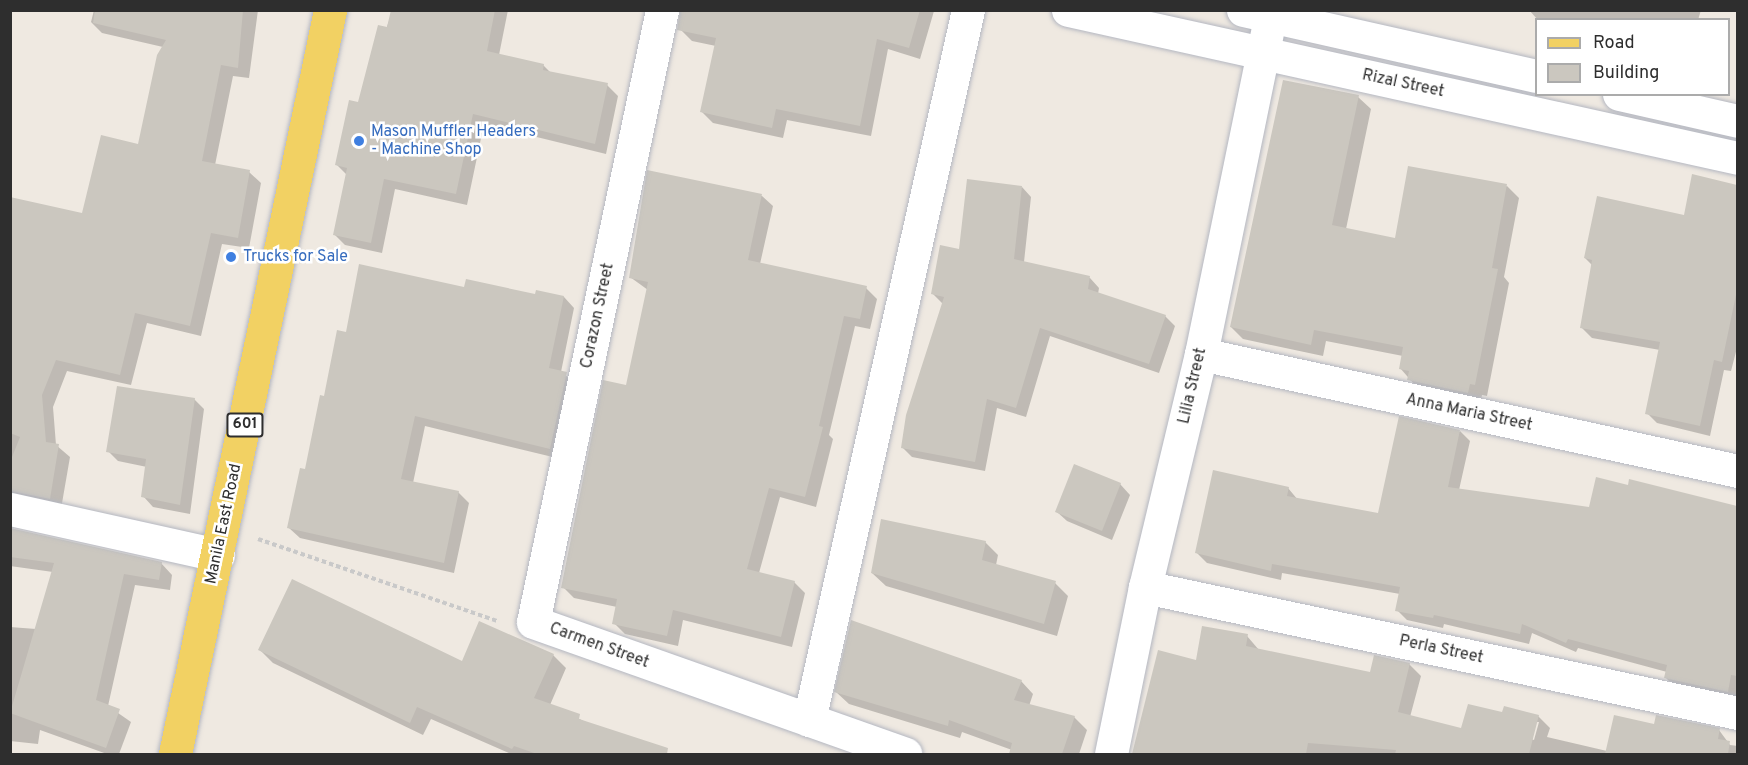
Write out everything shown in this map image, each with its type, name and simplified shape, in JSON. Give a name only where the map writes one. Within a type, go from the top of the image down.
[{"type":"main road","name":"Manila East Road","points":[[175,754],[330,10]]},
{"type":"street","name":"Corazon Street","points":[[533,622],[662,10]]},
{"type":"street","points":[[809,720],[968,10]]},
{"type":"street","name":"Rizal Street","points":[[1068,10],[1737,158]]},
{"type":"street","points":[[1257,14],[1529,74],[1514,108]]},
{"type":"street","name":"Lilia Street","points":[[1111,754],[1145,587],[1201,354],[1263,53],[1257,14]]},
{"type":"street","points":[[1628,96],[1737,121]]},
{"type":"street","name":"Anna Maria Street","points":[[1201,354],[1737,471]]},
{"type":"street","points":[[10,509],[221,541]]},
{"type":"street","name":"Perla Street","points":[[1145,587],[1737,713]]},
{"type":"street","name":"Carmen Street","points":[[533,622],[905,754]]},
{"type":"path","name":"Carmen Street","points":[[221,541],[514,626],[533,622]]},
{"type":"building","points":[[95,10],[243,10],[238,68],[221,65],[202,161],[250,170],[238,238],[211,233],[190,326],[135,313],[120,375],[56,360],[42,395],[46,442],[59,444],[50,499],[10,491],[10,462],[20,437],[10,433],[10,197],[82,213],[101,135],[138,144],[157,55],[166,40],[93,23]]},
{"type":"building","points":[[391,10],[495,10],[487,51],[544,64],[543,70],[608,83],[595,144],[473,114],[456,194],[384,179],[371,243],[333,235],[347,168],[335,165],[349,100],[358,102],[378,25],[387,27]]},
{"type":"building","points":[[680,10],[920,10],[909,48],[877,39],[860,126],[776,109],[772,128],[700,112],[716,38],[677,30]]},
{"type":"building","points":[[1283,80],[1359,95],[1332,225],[1395,238],[1408,166],[1507,184],[1492,268],[1498,269],[1475,385],[1470,384],[1468,393],[1407,380],[1409,371],[1399,369],[1403,347],[1314,330],[1311,345],[1230,327]]},
{"type":"building","points":[[647,170],[762,194],[748,260],[867,286],[860,319],[844,316],[819,426],[823,427],[805,497],[769,488],[747,569],[795,581],[781,637],[673,610],[667,636],[612,624],[617,599],[561,588],[603,380],[626,385],[648,282],[629,278]]},
{"type":"building","points":[[1692,174],[1737,185],[1737,290],[1722,362],[1714,360],[1700,426],[1645,414],[1660,342],[1580,328],[1592,260],[1584,258],[1597,196],[1684,215]]},
{"type":"building","points":[[967,179],[1022,186],[1014,259],[1090,276],[1088,289],[1166,315],[1149,364],[1040,328],[1016,408],[987,399],[975,462],[901,448],[906,415],[944,297],[931,294],[940,245],[959,249]]},
{"type":"building","points":[[359,264],[464,287],[466,279],[535,294],[536,290],[564,296],[549,368],[567,372],[550,449],[415,416],[401,479],[459,491],[444,563],[287,528],[300,468],[305,469],[320,395],[324,396],[337,330],[346,332]]},
{"type":"building","points":[[117,386],[195,398],[180,505],[141,497],[146,459],[106,452]]},
{"type":"building","points":[[1399,416],[1460,430],[1448,487],[1589,507],[1596,477],[1628,485],[1629,479],[1737,506],[1737,676],[1731,675],[1728,692],[1664,678],[1667,665],[1568,639],[1566,643],[1522,624],[1520,634],[1434,615],[1433,618],[1395,611],[1400,587],[1272,564],[1271,571],[1195,553],[1213,470],[1289,487],[1287,496],[1378,513]]},
{"type":"building","points":[[1074,464],[1121,483],[1102,531],[1055,512]]},
{"type":"building","points":[[881,519],[986,541],[982,560],[1056,581],[1044,624],[871,573]]},
{"type":"building","points":[[10,528],[162,562],[159,580],[124,574],[96,700],[120,709],[106,748],[10,713],[54,563],[10,557]]},
{"type":"building","points":[[292,579],[462,661],[479,621],[554,654],[534,698],[580,714],[579,719],[668,748],[667,754],[537,754],[514,746],[512,749],[417,707],[410,723],[258,650]]},
{"type":"building","points":[[851,620],[1022,680],[1014,700],[1075,716],[1062,754],[1009,754],[1012,743],[949,720],[948,726],[834,692]]},
{"type":"building","points":[[1202,626],[1248,634],[1246,646],[1370,672],[1374,655],[1410,663],[1398,712],[1461,728],[1468,704],[1502,712],[1504,706],[1539,715],[1529,754],[1395,754],[1396,750],[1308,743],[1306,754],[1132,754],[1158,650],[1196,660]]},
{"type":"building","points":[[1614,715],[1654,724],[1656,715],[1720,728],[1718,739],[1730,741],[1728,754],[1605,754]]},
{"type":"place","name":"Mason Muffler Headers - Machine Shop","points":[[359,141]]},
{"type":"place","name":"Trucks for Sale","points":[[231,257]]}]
